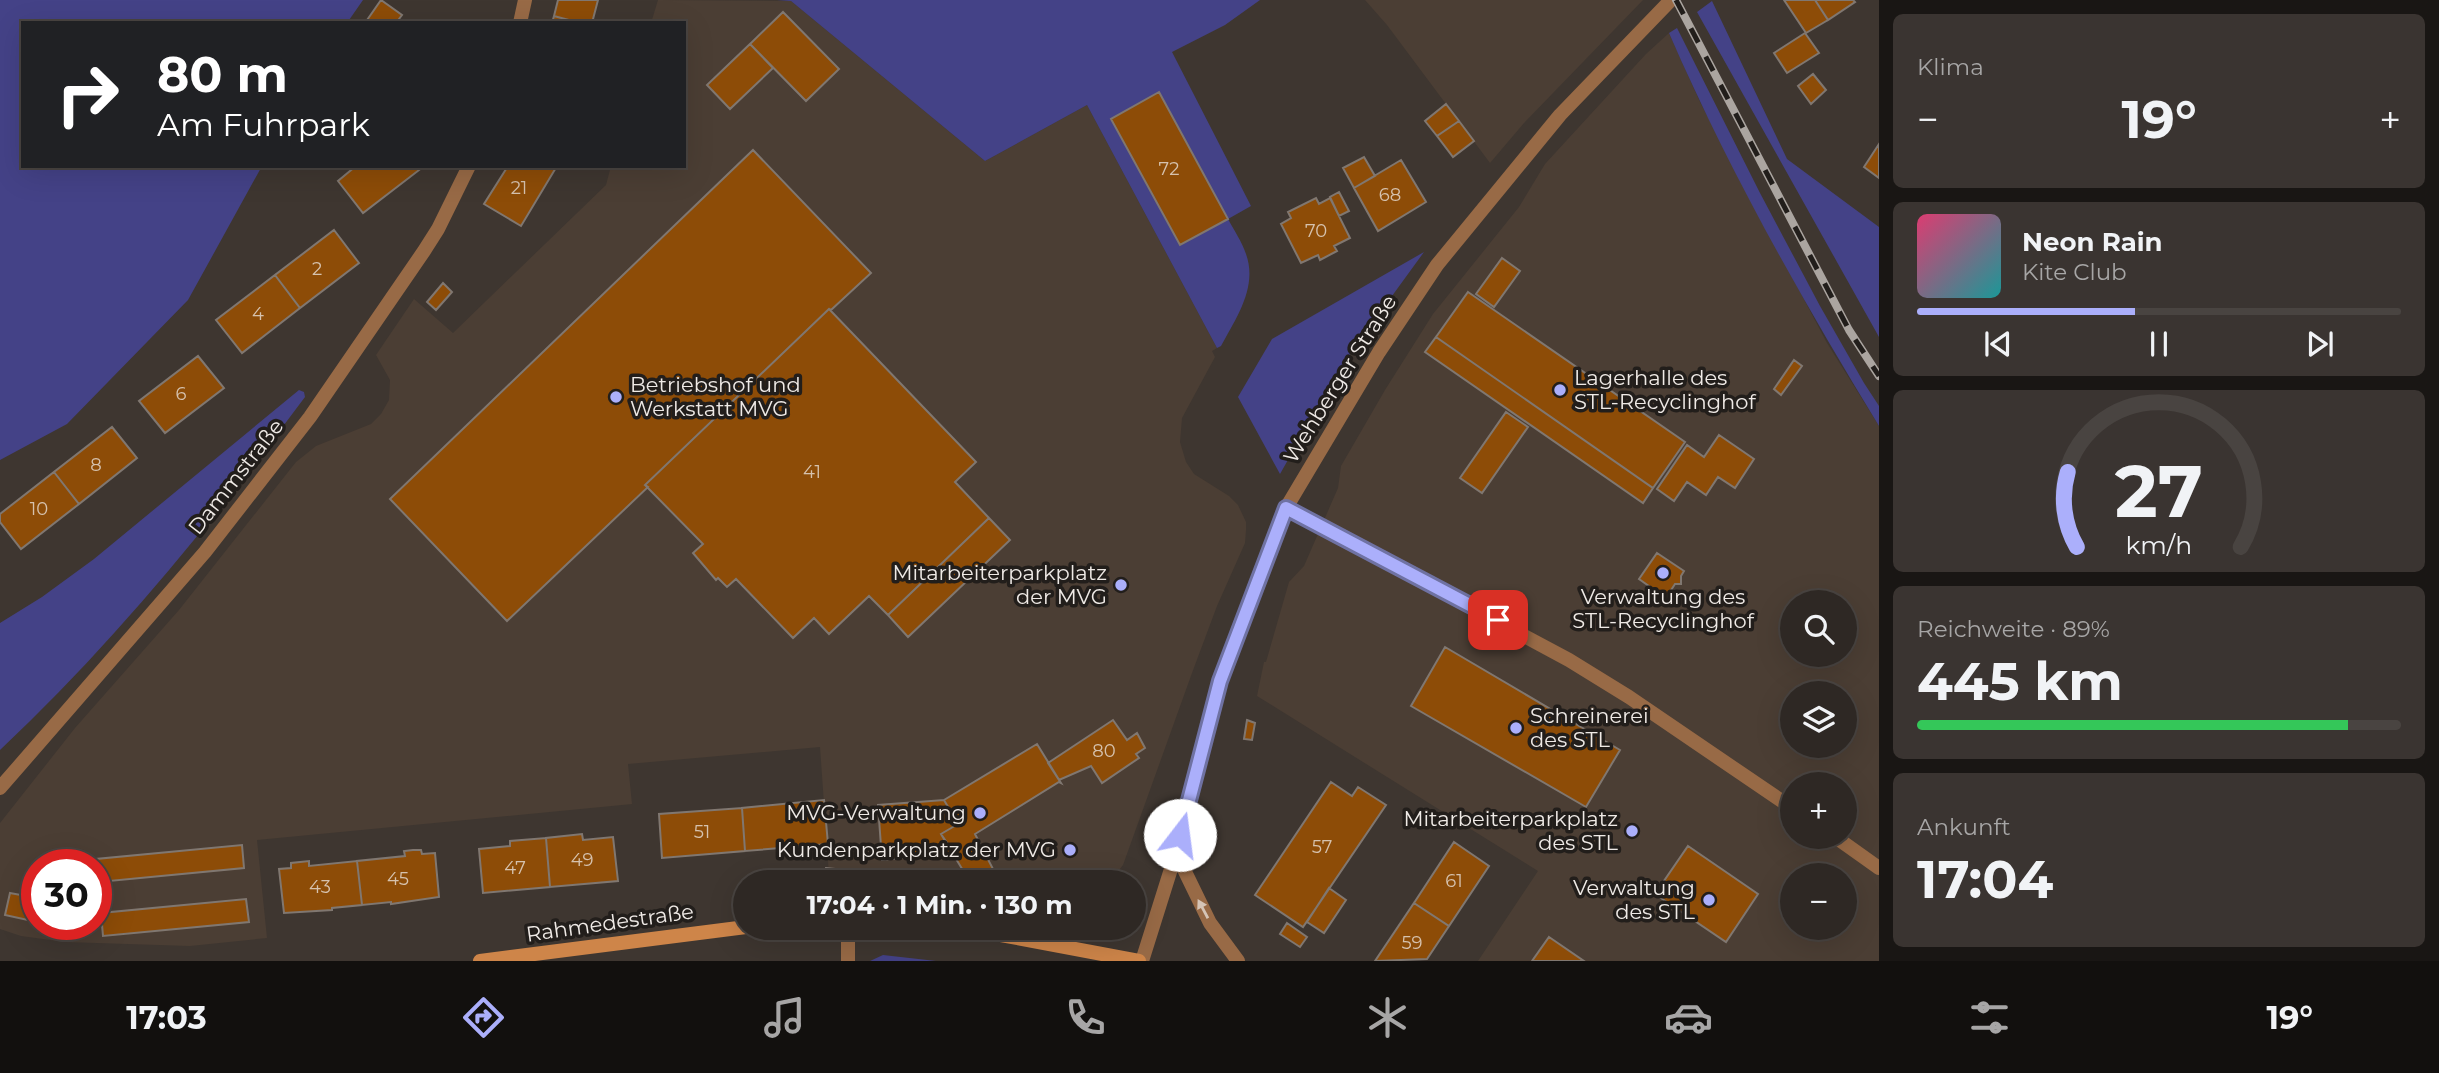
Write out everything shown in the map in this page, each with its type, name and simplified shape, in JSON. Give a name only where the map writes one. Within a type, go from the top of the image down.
[{"type":"main road","name":"Rahmedestraße","points":[[480,961],[733,929]]},
{"type":"main road","points":[[1028,940],[1140,961]]},
{"type":"street","points":[[520,21],[525,0]]},
{"type":"street","name":"Wehberger Straße","points":[[1140,961],[1175,853],[1220,681],[1286,508],[1379,352],[1437,265],[1560,115],[1671,0]]},
{"type":"street","name":"Dammstraße","points":[[0,788],[205,552],[310,417],[438,229],[468,168]]},
{"type":"street","points":[[1286,508],[1569,660],[1629,697],[1780,800]]},
{"type":"street","points":[[1853,849],[1879,867]]},
{"type":"street","points":[[1175,853],[1210,923],[1238,961]]},
{"type":"street","points":[[848,940],[848,961]]},
{"type":"shaded area","points":[[0,0],[363,0],[348,21],[21,21],[21,168],[261,168],[188,300],[67,424],[0,460]]},
{"type":"shaded area","points":[[658,0],[791,1],[985,161],[1087,105],[1217,348],[1212,351],[1215,357],[1182,418],[1180,442],[1186,462],[1194,474],[1229,496],[1238,505],[1246,522],[1245,543],[1217,606],[1119,870],[829,870],[820,747],[628,764],[632,804],[257,840],[267,938],[190,946],[50,940],[112,940],[112,849],[21,849],[21,936],[0,929],[0,823],[75,728],[179,610],[296,462],[316,446],[371,424],[381,414],[389,400],[390,380],[376,355],[414,299],[453,333],[606,185],[610,168],[686,168],[686,21],[652,21]]},
{"type":"shaded area","points":[[777,0],[1260,0],[1225,25],[1172,52],[1251,206],[1228,219],[1246,254],[1249,278],[1244,302],[1221,346],[1217,348],[1087,105],[985,161],[791,1]]},
{"type":"shaded area","points":[[1365,0],[1643,0],[1524,123],[1490,163],[1387,25]]},
{"type":"shaded area","points":[[1712,1],[1787,159],[1879,227],[1879,337],[1697,12]]},
{"type":"shaded area","points":[[1677,28],[1820,306],[1879,406],[1879,426],[1794,282],[1741,184],[1669,33]]},
{"type":"shaded area","points":[[1669,33],[1700,102],[1827,343],[1879,426],[1879,961],[1478,961],[1538,871],[1257,696],[1264,662],[1289,582],[1304,566],[1338,488],[1341,466],[1433,314],[1519,207],[1545,164],[1646,54]]},
{"type":"shaded area","points":[[1424,252],[1352,351],[1280,474],[1238,397],[1272,339]]},
{"type":"shaded area","points":[[299,390],[304,392],[305,397],[198,535],[83,667],[0,750],[0,623],[42,597],[94,559]]},
{"type":"shaded area","points":[[883,955],[936,961],[870,961]]},
{"type":"building","points":[[381,0],[402,15],[398,21],[366,21]]},
{"type":"building","points":[[558,0],[598,0],[593,21],[573,21],[554,16]]},
{"type":"building","points":[[1784,0],[1815,0],[1828,20],[1806,33]]},
{"type":"building","points":[[1815,0],[1853,0],[1855,2],[1828,20]]},
{"type":"building","points":[[783,12],[839,69],[806,101],[750,44]]},
{"type":"building","points":[[554,16],[573,21],[553,21]]},
{"type":"building","points":[[1805,33],[1819,53],[1787,73],[1774,53]]},
{"type":"building","points":[[750,44],[773,68],[730,109],[707,85]]},
{"type":"building","points":[[1813,74],[1826,90],[1811,104],[1798,86]]},
{"type":"building","points":[[1159,92],[1228,219],[1180,245],[1111,119]]},
{"type":"building","points":[[1446,104],[1459,121],[1437,136],[1425,121]]},
{"type":"building","points":[[1459,121],[1474,141],[1453,157],[1437,136]]},
{"type":"building","points":[[1879,144],[1879,178],[1864,167]]},
{"type":"building","name":"Betriebshof und Werkstatt MVG","points":[[753,150],[871,273],[829,309],[507,621],[390,499]]},
{"type":"building","points":[[1364,157],[1375,176],[1354,188],[1343,168]]},
{"type":"building","points":[[1401,160],[1426,202],[1378,231],[1354,188]]},
{"type":"building","points":[[354,168],[422,168],[363,213],[338,181]]},
{"type":"building","points":[[507,168],[556,168],[521,226],[484,204]]},
{"type":"building","points":[[1339,192],[1349,211],[1339,216],[1330,197]]},
{"type":"building","points":[[1316,198],[1319,204],[1330,198],[1350,238],[1334,246],[1337,251],[1320,260],[1318,255],[1301,263],[1281,224],[1291,218],[1288,212]]},
{"type":"building","points":[[334,230],[359,263],[300,308],[275,275]]},
{"type":"building","points":[[1502,258],[1520,271],[1494,307],[1476,294]]},
{"type":"building","points":[[275,275],[300,308],[242,353],[216,320]]},
{"type":"building","points":[[443,283],[452,292],[436,310],[427,302]]},
{"type":"building","name":"Lagerhalle des STL-Recyclinghof","points":[[1468,292],[1685,442],[1653,488],[1436,337]]},
{"type":"building","name":"Betriebshof und Werkstatt MVG","points":[[829,309],[976,462],[955,482],[989,518],[888,615],[869,596],[829,634],[814,618],[793,638],[736,579],[727,587],[718,578],[716,580],[693,553],[703,544],[645,485]]},
{"type":"building","points":[[1436,337],[1653,488],[1643,503],[1425,352]]},
{"type":"building","points":[[198,356],[224,388],[165,433],[139,401]]},
{"type":"building","points":[[1794,360],[1802,366],[1781,395],[1774,389]]},
{"type":"building","points":[[1506,412],[1528,427],[1482,493],[1460,478]]},
{"type":"building","points":[[112,427],[137,458],[79,504],[54,472]]},
{"type":"building","points":[[1719,435],[1754,459],[1735,488],[1718,477],[1706,495],[1687,482],[1674,501],[1657,489],[1687,445],[1704,457]]},
{"type":"building","points":[[54,472],[79,504],[21,549],[0,522],[0,514]]},
{"type":"building","points":[[989,518],[1010,540],[908,637],[888,615]]},
{"type":"building","name":"Verwaltung des STL-Recyclinghof","points":[[1657,553],[1684,571],[1681,584],[1675,584],[1666,598],[1639,579]]},
{"type":"building","name":"Schreinerei des STL","points":[[1445,647],[1620,750],[1586,807],[1411,706]]},
{"type":"building","points":[[1113,720],[1127,740],[1137,733],[1145,748],[1136,754],[1139,758],[1102,783],[1091,766],[1059,780],[1048,763]]},
{"type":"building","points":[[1247,720],[1255,723],[1252,740],[1244,739]]},
{"type":"building","name":"MVG-Verwaltung","points":[[1037,744],[1061,783],[975,834],[991,870],[963,870],[941,834],[958,824],[944,800]]},
{"type":"building","points":[[1331,782],[1352,796],[1358,787],[1386,805],[1303,927],[1255,895]]},
{"type":"building","points":[[824,800],[828,844],[745,851],[742,808]]},
{"type":"building","name":"MVG-Verwaltung","points":[[944,800],[958,824],[941,834],[954,853],[882,860],[878,805]]},
{"type":"building","points":[[742,808],[745,851],[662,858],[659,814]]},
{"type":"building","points":[[582,834],[583,840],[613,837],[618,881],[550,887],[546,838]]},
{"type":"building","points":[[546,838],[550,887],[483,893],[479,849],[510,846],[510,841]]},
{"type":"building","points":[[1454,842],[1489,866],[1449,926],[1414,903]]},
{"type":"building","points":[[242,845],[244,868],[112,881],[112,857]]},
{"type":"building","name":"Verwaltung des STL","points":[[1688,846],[1758,894],[1726,942],[1655,894]]},
{"type":"building","points":[[421,850],[422,854],[435,853],[439,897],[362,905],[357,861],[405,856],[404,851]]},
{"type":"building","points":[[309,861],[309,866],[357,861],[362,905],[284,913],[279,869],[291,868],[291,863]]},
{"type":"building","points":[[1329,888],[1346,900],[1324,933],[1307,922]]},
{"type":"building","points":[[10,893],[21,895],[21,918],[5,915]]},
{"type":"building","points":[[246,899],[249,922],[112,935],[112,912]]},
{"type":"building","points":[[1414,903],[1449,926],[1427,959],[1375,961]]},
{"type":"building","points":[[1287,923],[1307,937],[1300,947],[1280,934]]},
{"type":"building","points":[[1549,937],[1584,961],[1532,961]]},
{"type":"railway","points":[[1676,0],[1849,330],[1879,376]]},
{"type":"place","name":"Lagerhalle des STL-Recyclinghof","points":[[1560,390]]},
{"type":"place","name":"Betriebshof und Werkstatt MVG","points":[[616,397]]},
{"type":"place","name":"Verwaltung des STL-Recyclinghof","points":[[1663,573]]},
{"type":"place","name":"Mitarbeiterparkplatz der MVG","points":[[1121,585]]},
{"type":"place","name":"Schreinerei des STL","points":[[1516,728]]},
{"type":"place","name":"MVG-Verwaltung","points":[[980,813]]},
{"type":"place","name":"Mitarbeiterparkplatz des STL","points":[[1632,831]]},
{"type":"place","name":"Kundenparkplatz der MVG","points":[[1070,850]]},
{"type":"place","name":"Verwaltung des STL","points":[[1709,900]]},
{"type":"route","points":[[1180,835],[1220,681],[1286,508],[1498,620]]}]
